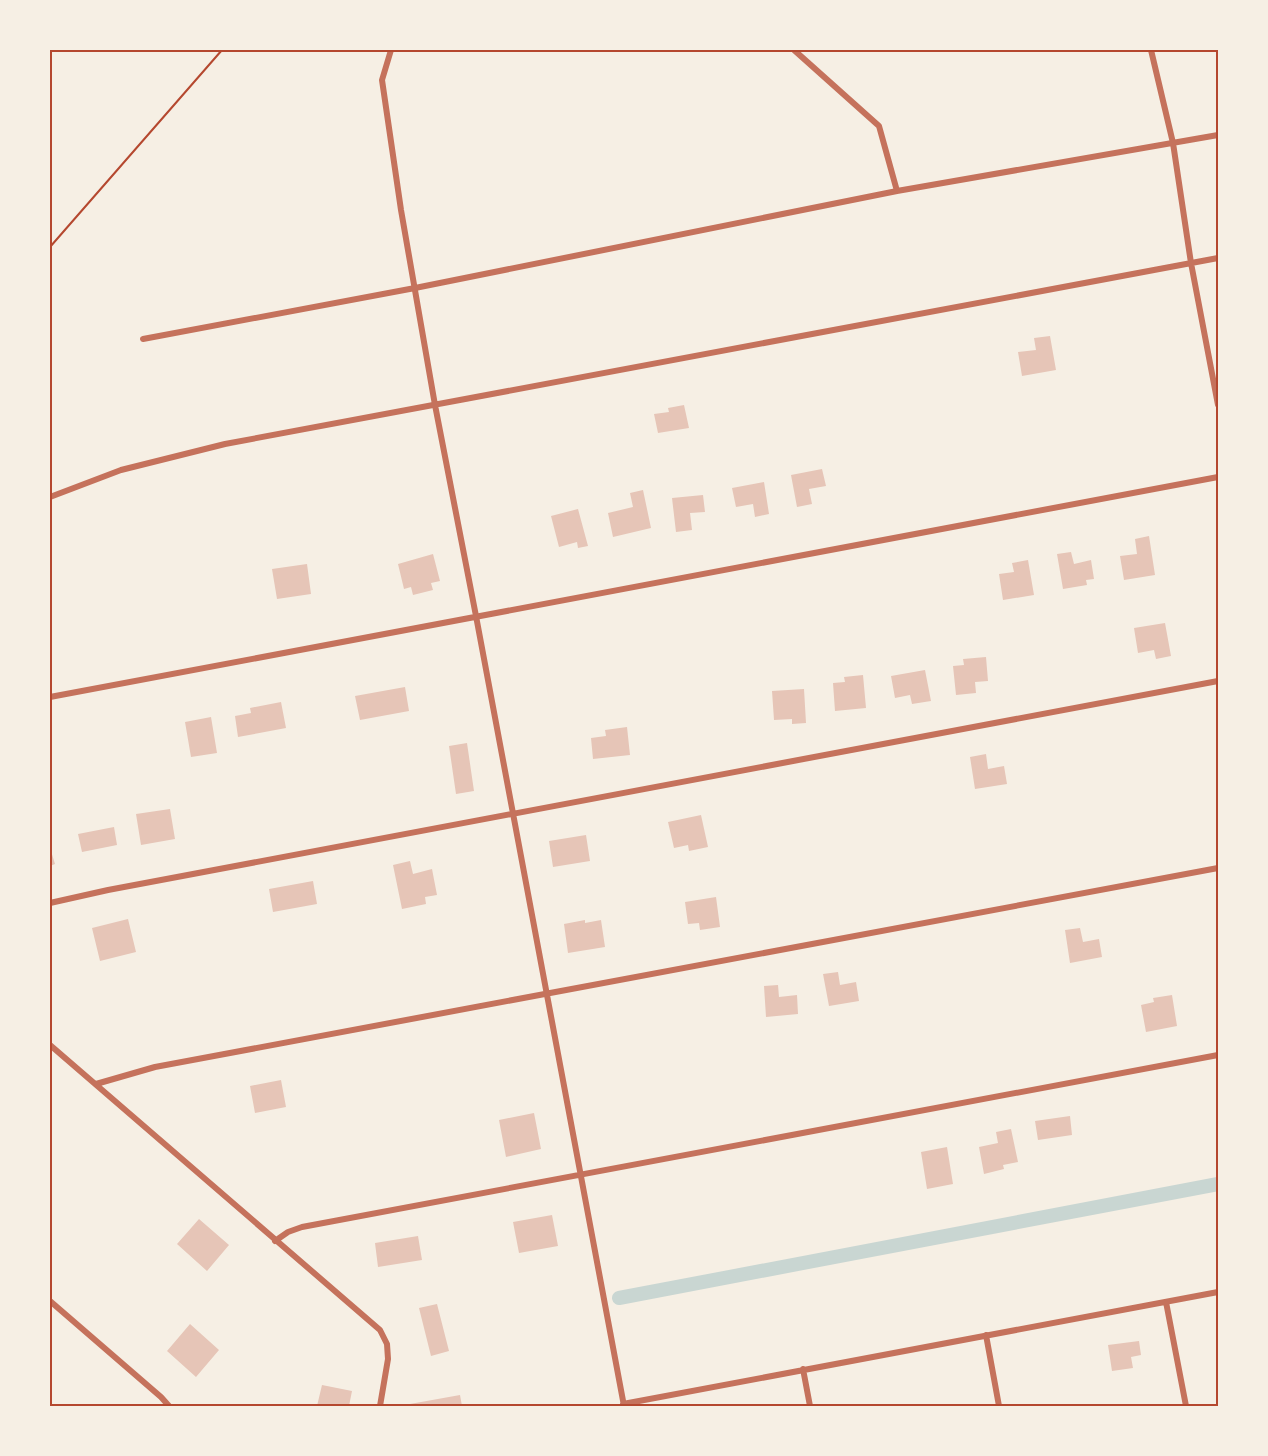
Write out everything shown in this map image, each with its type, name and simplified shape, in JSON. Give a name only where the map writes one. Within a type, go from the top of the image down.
[{"type":"street","points":[[391,50],[382,80],[435,405],[623,1405],[1218,1292]]},
{"type":"street","points":[[794,50],[879,126],[897,191]]},
{"type":"street","points":[[1151,50],[1173,143],[1191,263],[1218,405]]},
{"type":"street","points":[[143,339],[415,288],[897,191],[1218,135]]},
{"type":"street","points":[[50,497],[121,470],[225,444],[1218,258]]},
{"type":"street","points":[[50,697],[1218,477]]},
{"type":"street","points":[[50,903],[108,890],[1218,681]]},
{"type":"street","points":[[96,1084],[154,1067],[1218,868]]},
{"type":"street","points":[[50,1045],[380,1330],[387,1344],[388,1359],[380,1407]]},
{"type":"street","points":[[275,1241],[288,1232],[302,1227],[1218,1055]]},
{"type":"street","points":[[50,1301],[161,1397],[169,1407]]},
{"type":"street","points":[[1166,1302],[1186,1407]]},
{"type":"street","points":[[986,1335],[999,1407]]},
{"type":"street","points":[[803,1369],[810,1407]]},
{"type":"path","points":[[50,247],[222,50]]},
{"type":"building","points":[[1050,336],[1056,370],[1022,376],[1018,352],[1036,350],[1034,338]]},
{"type":"building","points":[[684,405],[689,428],[658,433],[654,414],[669,412],[668,408]]},
{"type":"building","points":[[822,469],[826,486],[809,489],[812,504],[797,507],[791,475]]},
{"type":"building","points":[[764,482],[769,514],[755,517],[753,504],[736,507],[732,488]]},
{"type":"building","points":[[643,490],[651,528],[613,537],[608,513],[633,507],[630,493]]},
{"type":"building","points":[[703,495],[705,512],[690,513],[692,530],[676,532],[672,498]]},
{"type":"building","points":[[578,509],[588,546],[578,548],[577,542],[559,547],[551,516]]},
{"type":"building","points":[[1149,536],[1155,575],[1124,580],[1120,556],[1137,554],[1135,539]]},
{"type":"building","points":[[1071,552],[1074,564],[1091,560],[1094,579],[1086,580],[1087,585],[1063,589],[1057,554]]},
{"type":"building","points":[[433,554],[440,581],[431,583],[433,590],[413,595],[411,587],[404,589],[398,564]]},
{"type":"building","points":[[1028,560],[1034,595],[1003,600],[999,574],[1014,572],[1012,563]]},
{"type":"building","points":[[307,564],[311,594],[277,599],[272,569]]},
{"type":"building","points":[[1165,623],[1171,656],[1156,659],[1154,650],[1138,653],[1134,628]]},
{"type":"building","points":[[986,657],[988,681],[975,682],[976,693],[956,695],[953,666],[964,665],[963,659]]},
{"type":"building","points":[[925,670],[931,701],[912,704],[910,695],[895,698],[891,676]]},
{"type":"building","points":[[863,675],[866,708],[835,711],[833,683],[845,682],[844,677]]},
{"type":"building","points":[[405,687],[409,711],[360,720],[355,696]]},
{"type":"building","points":[[804,689],[806,723],[792,724],[792,719],[774,720],[772,691]]},
{"type":"building","points":[[281,702],[286,728],[238,737],[235,716],[251,713],[250,708]]},
{"type":"building","points":[[211,717],[217,753],[191,757],[185,722]]},
{"type":"building","points":[[627,727],[630,755],[593,759],[591,738],[606,736],[605,730]]},
{"type":"building","points":[[467,743],[474,791],[456,794],[449,746]]},
{"type":"building","points":[[986,754],[988,769],[1004,766],[1007,784],[975,789],[970,757]]},
{"type":"building","points":[[170,809],[175,839],[141,845],[136,814]]},
{"type":"building","points":[[701,815],[708,847],[689,851],[688,845],[674,848],[668,822]]},
{"type":"building","points":[[114,827],[117,845],[82,852],[78,834]]},
{"type":"building","points":[[586,835],[590,861],[553,867],[549,841]]},
{"type":"building","points":[[50,848],[55,864],[50,866]]},
{"type":"building","points":[[410,861],[413,874],[432,869],[437,895],[425,897],[426,904],[402,909],[393,865]]},
{"type":"building","points":[[313,881],[317,904],[273,912],[269,889]]},
{"type":"building","points":[[716,897],[720,927],[700,930],[699,923],[688,924],[685,902]]},
{"type":"building","points":[[128,919],[136,952],[100,961],[92,928]]},
{"type":"building","points":[[585,920],[585,923],[601,920],[605,947],[568,953],[564,924]]},
{"type":"building","points":[[1080,928],[1083,942],[1099,939],[1102,957],[1070,963],[1065,930]]},
{"type":"building","points":[[838,972],[840,985],[856,982],[859,1001],[829,1006],[823,974]]},
{"type":"building","points":[[778,985],[779,997],[797,995],[798,1014],[766,1017],[764,986]]},
{"type":"building","points":[[1172,995],[1177,1026],[1146,1032],[1141,1005],[1154,1002],[1153,998]]},
{"type":"building","points":[[281,1080],[286,1107],[255,1113],[250,1086]]},
{"type":"building","points":[[534,1113],[541,1149],[506,1157],[499,1120]]},
{"type":"building","points":[[1070,1116],[1072,1135],[1038,1140],[1035,1121]]},
{"type":"building","points":[[1011,1129],[1018,1162],[1003,1165],[1004,1169],[984,1174],[979,1147],[998,1143],[996,1132]]},
{"type":"building","points":[[947,1147],[953,1184],[927,1189],[921,1152]]},
{"type":"building","points":[[552,1215],[558,1246],[519,1253],[513,1222]]},
{"type":"building","points":[[199,1219],[229,1245],[207,1271],[177,1244]]},
{"type":"building","points":[[418,1236],[422,1260],[378,1267],[375,1243]]},
{"type":"building","points":[[437,1304],[449,1351],[431,1356],[419,1308]]},
{"type":"building","points":[[190,1324],[219,1350],[196,1377],[167,1351]]},
{"type":"building","points":[[1139,1341],[1141,1355],[1131,1357],[1133,1368],[1112,1371],[1108,1345]]},
{"type":"building","points":[[322,1385],[352,1391],[349,1406],[317,1406]]},
{"type":"building","points":[[460,1395],[462,1406],[410,1406],[410,1404]]},
{"type":"waterway","points":[[619,1298],[1218,1184]]}]
